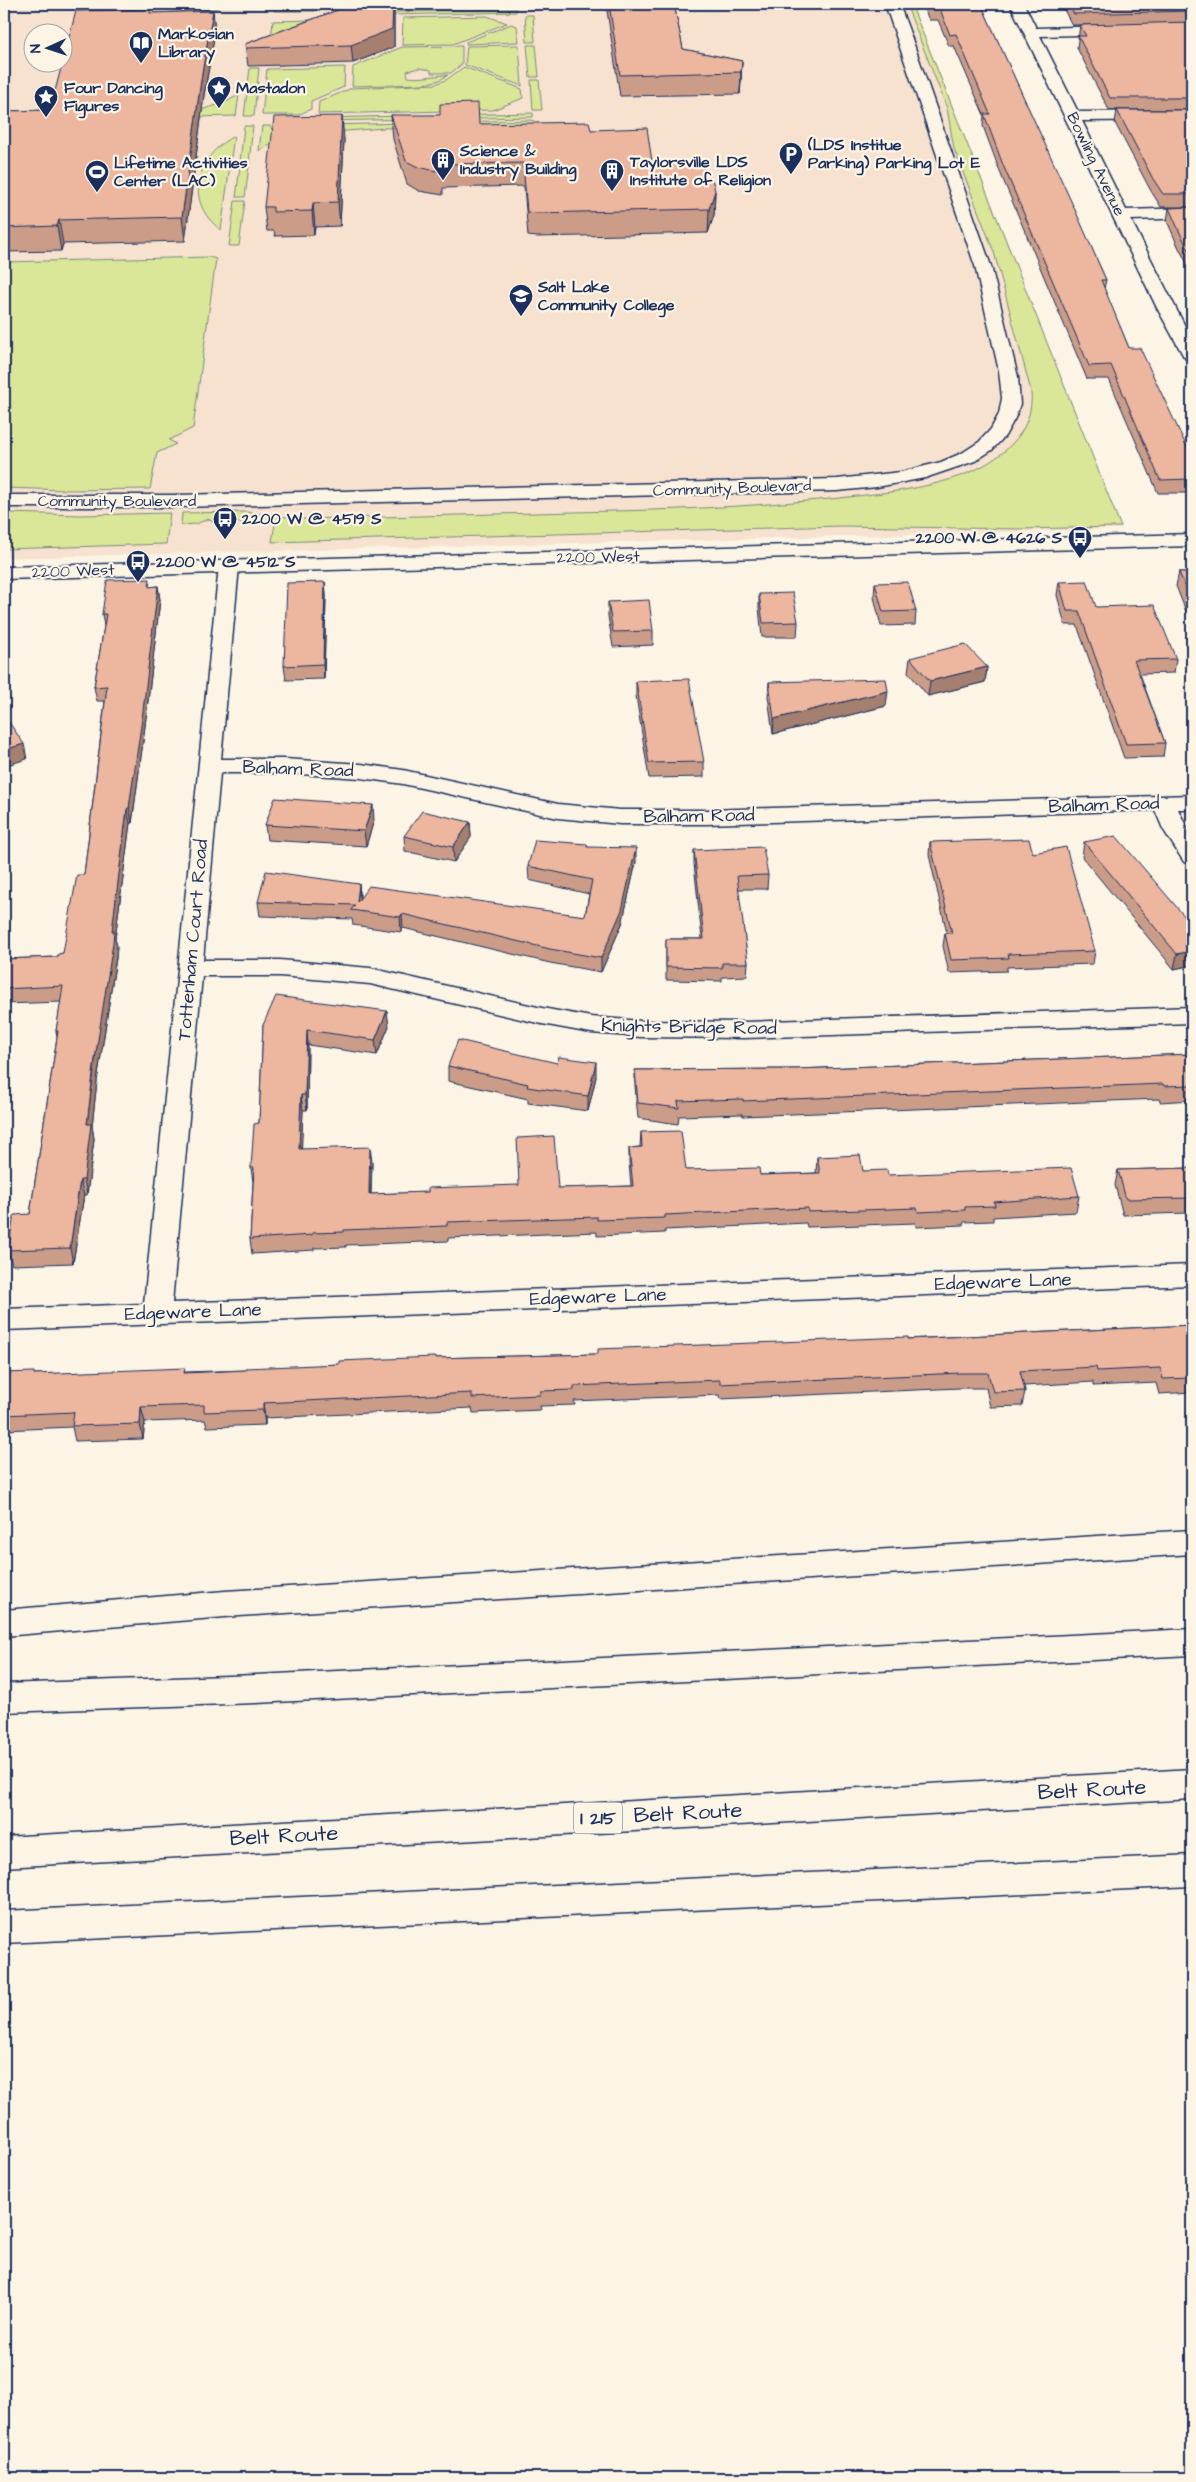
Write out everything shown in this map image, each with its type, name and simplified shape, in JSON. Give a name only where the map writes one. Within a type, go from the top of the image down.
[{"type":"main road","name":"Community Boulevard","points":[[4,500],[187,501],[837,485],[866,483],[921,474],[938,469],[972,454],[997,434],[1008,414],[1012,394],[999,325],[979,250],[934,130],[892,4]]},
{"type":"main road","name":"Bowling Avenue","points":[[1017,4],[1120,215],[1184,324],[1192,355]]},
{"type":"main road","points":[[1031,32],[1192,28]]},
{"type":"main road","points":[[1073,117],[1192,115]]},
{"type":"main road","points":[[1120,215],[1192,213]]},
{"type":"main road","name":"2200 West","points":[[4,573],[1192,540]]},
{"type":"main road","name":"Tottenham Court Road","points":[[158,1314],[229,566]]},
{"type":"main road","name":"Balham Road","points":[[210,766],[294,767],[361,771],[403,777],[558,811],[620,817],[706,817],[1192,802]]},
{"type":"main road","points":[[1164,803],[1174,829],[1192,857]]},
{"type":"main road","name":"Knights Bridge Road","points":[[190,968],[280,968],[370,976],[542,1016],[591,1025],[641,1030],[754,1030],[1192,1014]]},
{"type":"main road","name":"Edgeware Lane","points":[[4,1320],[1192,1275]]},
{"type":"main road","points":[[4,1623],[226,1604],[1192,1542]]},
{"type":"main road","points":[[4,1698],[256,1689],[1192,1642]]},
{"type":"main road","name":"Belt Route","points":[[4,1852],[1192,1784]]},
{"type":"main road","points":[[4,1927],[1192,1870]]},
{"type":"shaded area","name":"Salt Lake Community College","points":[[4,4],[912,4],[1122,529],[4,558]]},
{"type":"green space","points":[[155,4],[229,4],[214,9],[193,7],[171,10]]},
{"type":"green space","points":[[275,4],[328,4],[327,6],[316,6],[315,11],[274,11]]},
{"type":"green space","points":[[441,4],[532,4],[532,6],[441,8]]},
{"type":"green space","points":[[906,4],[911,4],[1121,527],[1019,529],[842,526],[272,542],[275,523],[261,523],[251,517],[240,523],[229,518],[217,524],[208,519],[196,524],[181,525],[182,513],[246,512],[303,519],[676,509],[746,506],[840,498],[917,488],[948,480],[976,469],[1001,454],[1021,433],[1031,406],[1031,391],[994,252],[954,149],[947,108]]},
{"type":"green space","points":[[516,9],[516,12],[392,15],[392,12]]},
{"type":"green space","points":[[525,15],[533,15],[535,42],[527,42]]},
{"type":"green space","points":[[487,16],[507,23],[453,44],[402,45],[403,18]]},
{"type":"green space","points":[[354,19],[286,38],[283,65],[268,65],[273,21]]},
{"type":"green space","points":[[511,24],[517,26],[519,42],[466,44],[466,42]]},
{"type":"green space","points":[[519,45],[522,86],[465,65],[467,46]]},
{"type":"green space","points":[[527,45],[536,45],[539,77],[530,77]]},
{"type":"green space","points":[[462,46],[462,64],[451,73],[431,73],[431,70],[419,68],[407,71],[408,77],[418,78],[448,75],[440,80],[425,84],[352,86],[353,67],[402,47]]},
{"type":"green space","points":[[345,67],[344,87],[311,101],[311,109],[298,115],[262,115],[267,69]]},
{"type":"green space","points":[[464,67],[522,89],[523,98],[493,110],[318,114],[319,102],[352,88],[435,84],[446,80]]},
{"type":"green space","points":[[250,68],[259,68],[254,116],[244,116]]},
{"type":"green space","points":[[531,80],[539,80],[542,110],[533,110]]},
{"type":"green space","points":[[239,95],[236,116],[196,117],[197,111],[224,103]]},
{"type":"green space","points":[[533,113],[533,117],[318,121],[318,118]]},
{"type":"green space","points":[[531,120],[543,124],[384,128],[335,132],[326,125]]},
{"type":"green space","points":[[244,126],[253,126],[249,162],[240,162]]},
{"type":"green space","points":[[262,126],[270,126],[274,133],[273,143],[259,151]]},
{"type":"green space","points":[[234,136],[221,230],[209,219],[202,206],[198,193],[199,180],[203,167],[211,155]]},
{"type":"green space","points":[[240,166],[249,166],[245,197],[236,197]]},
{"type":"green space","points":[[235,201],[245,201],[239,246],[229,246]]},
{"type":"green space","points":[[210,257],[216,259],[193,428],[169,440],[176,444],[157,453],[150,489],[68,490],[4,488],[4,262]]},
{"type":"green space","points":[[4,513],[81,515],[170,513],[166,544],[4,549]]},
{"type":"building","points":[[354,4],[393,4],[392,29],[351,45],[246,48],[245,44]]},
{"type":"building","points":[[609,4],[674,4],[683,49],[742,61],[741,72],[620,75]]},
{"type":"building","points":[[928,4],[981,4],[1106,280],[1101,280],[1129,348],[1140,348],[1192,458],[1192,479],[1160,480],[1111,365],[1089,366],[1003,165],[984,114],[990,114],[956,34],[950,35],[940,9],[930,9]]},
{"type":"building","points":[[1068,4],[1192,4],[1192,11],[1074,14]]},
{"type":"building","points":[[150,9],[150,13],[213,11],[202,73],[182,217],[59,220],[57,226],[4,228],[4,111],[50,110],[60,72],[72,72],[72,26],[76,11]]},
{"type":"building","points":[[1192,22],[1192,98],[1110,98],[1078,36],[1086,36],[1080,25]]},
{"type":"building","points":[[478,103],[479,124],[589,122],[591,130],[647,128],[652,162],[680,162],[681,165],[700,164],[713,182],[715,191],[709,209],[527,212],[523,163],[442,164],[442,172],[418,167],[406,161],[391,115],[440,115],[440,104]]},
{"type":"building","points":[[1117,110],[1192,110],[1192,194],[1163,194],[1153,179]]},
{"type":"building","points":[[342,116],[338,202],[313,203],[312,211],[273,212],[273,207],[264,207],[274,117]]},
{"type":"building","points":[[1192,207],[1192,256],[1169,208]]},
{"type":"building","points":[[1179,572],[1192,572],[1192,599],[1190,599]]},
{"type":"building","points":[[150,579],[149,587],[158,586],[142,719],[129,808],[127,809],[112,931],[114,931],[113,943],[94,1066],[87,1124],[91,1124],[84,1180],[80,1180],[70,1248],[8,1250],[14,1215],[30,1214],[63,986],[4,989],[4,959],[57,957],[58,954],[63,953],[77,875],[84,875],[107,686],[94,687],[106,614],[102,614],[107,580]]},
{"type":"building","points":[[1087,581],[1096,607],[1154,605],[1176,659],[1134,660],[1165,743],[1126,744],[1079,611],[1067,611],[1059,582]]},
{"type":"building","points":[[325,582],[323,664],[284,666],[287,583]]},
{"type":"building","points":[[908,582],[916,611],[883,612],[875,583]]},
{"type":"building","points":[[793,593],[798,622],[763,623],[759,594]]},
{"type":"building","points":[[649,600],[653,631],[613,632],[608,602]]},
{"type":"building","points":[[965,644],[987,667],[930,681],[910,658]]},
{"type":"building","points":[[689,679],[704,762],[649,763],[636,681]]},
{"type":"building","points":[[886,679],[888,691],[774,719],[769,682]]},
{"type":"building","points":[[4,715],[24,744],[4,750]]},
{"type":"building","points":[[275,798],[373,805],[364,831],[265,825]]},
{"type":"building","points":[[422,811],[470,822],[453,847],[404,836]]},
{"type":"building","points":[[1116,836],[1192,925],[1192,951],[1177,954],[1084,842]]},
{"type":"building","points":[[1029,839],[1033,853],[1066,847],[1095,951],[1008,954],[1009,958],[951,960],[945,933],[952,933],[930,842]]},
{"type":"building","points":[[535,840],[587,844],[587,847],[636,848],[622,910],[601,958],[550,949],[402,914],[400,917],[351,910],[355,905],[258,902],[266,871],[359,884],[357,902],[369,886],[585,916],[592,880],[528,866]]},
{"type":"building","points":[[763,847],[768,875],[737,876],[748,963],[722,963],[722,968],[666,967],[666,939],[704,939],[694,850]]},
{"type":"building","points":[[276,996],[387,1011],[375,1040],[307,1030],[305,1095],[301,1095],[299,1149],[370,1147],[369,1194],[428,1192],[428,1188],[519,1185],[517,1138],[554,1136],[558,1188],[633,1186],[629,1148],[642,1147],[641,1132],[681,1131],[686,1170],[759,1168],[760,1175],[820,1173],[817,1157],[860,1155],[863,1171],[887,1170],[888,1175],[1071,1168],[1079,1196],[994,1202],[995,1206],[965,1207],[965,1210],[918,1212],[917,1208],[808,1212],[808,1208],[665,1215],[665,1218],[597,1220],[597,1217],[447,1222],[447,1226],[344,1230],[344,1232],[250,1239],[254,1168],[251,1168],[254,1124],[259,1123],[263,1025]]},
{"type":"building","points":[[458,1040],[557,1063],[559,1057],[596,1062],[588,1096],[527,1087],[528,1084],[448,1066]]},
{"type":"building","points":[[1192,1054],[1192,1085],[1164,1086],[1163,1084],[743,1101],[743,1099],[678,1101],[679,1108],[638,1103],[635,1070],[797,1069]]},
{"type":"building","points":[[1192,1168],[1192,1198],[1126,1199],[1118,1170]]},
{"type":"building","points":[[1192,1325],[1192,1378],[1163,1379],[1160,1368],[1097,1371],[1096,1367],[1020,1371],[1025,1391],[993,1392],[988,1373],[961,1373],[720,1384],[720,1380],[574,1386],[574,1390],[540,1391],[540,1395],[472,1398],[472,1393],[263,1403],[263,1410],[204,1412],[204,1405],[141,1407],[140,1424],[72,1426],[74,1412],[4,1415],[4,1373],[34,1372],[34,1374],[185,1368],[184,1373],[339,1364],[339,1361],[598,1354],[598,1349],[908,1337],[908,1339]]},
{"type":"place","name":"Markosian Library","points":[[141,64]]},
{"type":"place","name":"Mastadon","points":[[219,109]]},
{"type":"place","name":"Four Dancing Figures","points":[[46,118]]},
{"type":"place","name":"(LDS Institue Parking) Parking Lot E","points":[[791,175]]},
{"type":"place","name":"Science & Industry Building","points":[[443,181]]},
{"type":"place","name":"Taylorsville LDS Institute of Religion","points":[[612,192]]},
{"type":"place","name":"Lifetime Activities Center (LAC)","points":[[97,193]]},
{"type":"place","name":"Salt Lake Community College","points":[[521,317]]},
{"type":"place","name":"2200 W @ 4519 S","points":[[225,540]]},
{"type":"place","name":"2200 W @ 4626 S","points":[[1080,559]]},
{"type":"place","name":"2200 W @ 4512 S","points":[[138,583]]}]
